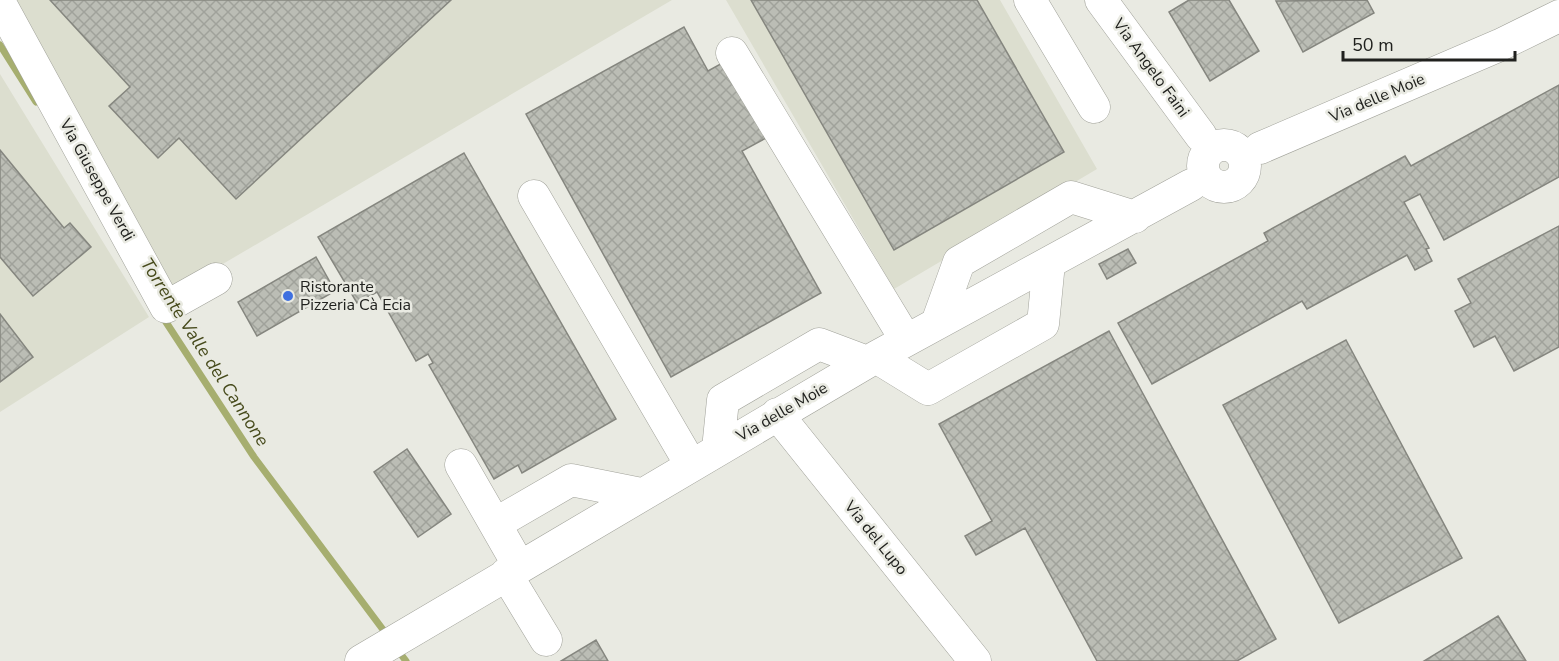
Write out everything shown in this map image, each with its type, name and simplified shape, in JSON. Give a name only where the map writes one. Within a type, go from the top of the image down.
[{"type":"street","points":[[1030,0],[1094,107]]},
{"type":"street","name":"Via Angelo Faini","points":[[1101,0],[1219,160]]},
{"type":"street","name":"Via Giuseppe Verdi","points":[[0,3],[166,307],[216,279]]},
{"type":"street","name":"Via delle Moie","points":[[382,648],[906,340],[1135,217],[1219,160],[1500,45],[1559,16]]},
{"type":"street","points":[[732,53],[906,340]]},
{"type":"street","points":[[534,196],[691,465]]},
{"type":"street","points":[[937,323],[959,262],[1071,197],[1135,217]]},
{"type":"street","points":[[718,449],[723,400],[819,344],[872,360],[928,389],[1043,324],[1049,263]]},
{"type":"street","name":"Via del Lupo","points":[[777,414],[975,661]]},
{"type":"street","points":[[461,465],[495,524],[513,570],[546,640]]},
{"type":"street","points":[[495,524],[571,480],[641,494]]},
{"type":"shaded area","points":[[16,0],[672,0],[170,295]]},
{"type":"shaded area","points":[[726,0],[1000,0],[1097,169],[894,289]]},
{"type":"shaded area","points":[[0,74],[149,317],[0,412]]},
{"type":"building","points":[[50,0],[451,0],[236,199],[179,138],[158,158],[109,106],[130,87]]},
{"type":"building","points":[[751,0],[977,0],[1064,152],[894,250]]},
{"type":"building","points":[[1189,0],[1229,0],[1259,51],[1210,81],[1169,12]]},
{"type":"building","points":[[1367,0],[1374,13],[1303,52],[1276,1]]},
{"type":"building","points":[[684,27],[708,71],[726,61],[768,137],[742,151],[821,293],[671,377],[526,114]]},
{"type":"building","points":[[1559,85],[1559,177],[1444,240],[1420,194],[1404,202],[1429,248],[1426,249],[1432,261],[1415,270],[1407,255],[1307,309],[1302,301],[1152,384],[1118,323],[1268,241],[1264,233],[1405,156],[1411,166]]},
{"type":"building","points":[[0,150],[64,228],[70,223],[91,247],[33,296],[0,257]]},
{"type":"building","points":[[464,153],[616,419],[522,473],[518,465],[494,479],[429,365],[433,363],[428,354],[416,361],[377,292],[357,303],[318,237]]},
{"type":"building","points":[[1559,226],[1559,347],[1514,371],[1495,336],[1474,347],[1455,311],[1471,303],[1458,279]]},
{"type":"building","points":[[1128,249],[1136,263],[1107,279],[1099,264]]},
{"type":"building","points":[[316,257],[335,291],[257,336],[238,302]]},
{"type":"building","points":[[0,314],[33,357],[0,382]]},
{"type":"building","points":[[1109,331],[1276,639],[1237,661],[1097,661],[1025,528],[976,555],[965,536],[992,521],[939,424]]},
{"type":"building","points":[[1346,340],[1462,558],[1339,623],[1223,405]]},
{"type":"building","points":[[407,449],[451,514],[418,537],[374,472]]},
{"type":"building","points":[[1498,616],[1526,661],[1424,661]]},
{"type":"building","points":[[596,640],[608,661],[561,661]]},
{"type":"waterway","name":"Torrente Valle del Cannone","points":[[0,45],[36,102]]},
{"type":"waterway","name":"Torrente Valle del Cannone","points":[[162,316],[254,457],[387,635]]},
{"type":"waterway","name":"Torrente Valle del Cannone","points":[[397,649],[406,661]]},
{"type":"place","name":"Ristorante Pizzeria Cà Ecia","points":[[288,296]]}]
